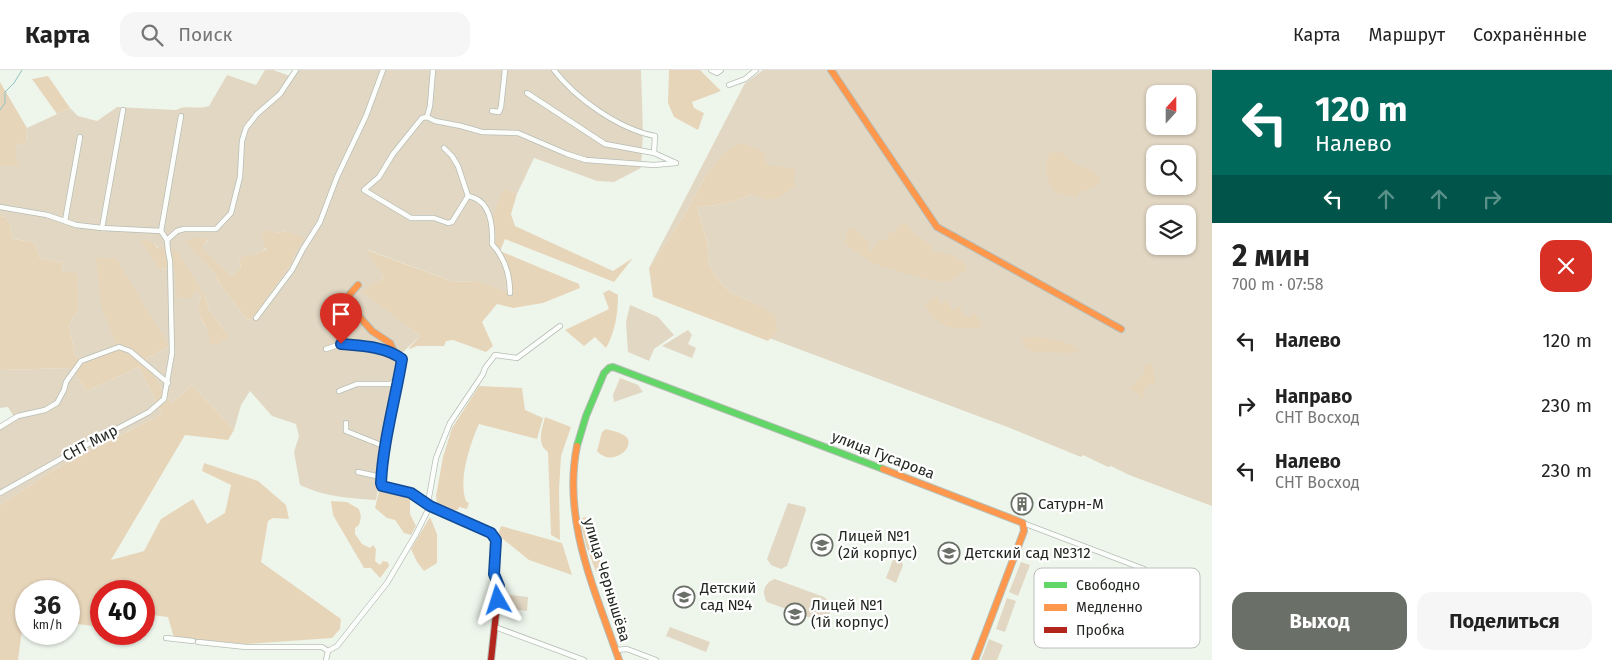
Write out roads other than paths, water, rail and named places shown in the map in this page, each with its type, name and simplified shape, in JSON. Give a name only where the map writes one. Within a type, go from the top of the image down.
[{"type":"street","points":[[181,116],[161,230],[167,240],[177,230],[216,229],[231,213],[240,177],[242,141],[246,128],[257,114],[280,94],[296,70]]},
{"type":"street","points":[[256,318],[292,270],[300,253],[320,222],[337,177],[366,116],[383,70]]},
{"type":"street","points":[[427,117],[430,106],[433,70]]},
{"type":"street","points":[[492,112],[498,112],[501,107],[505,70]]},
{"type":"street","points":[[554,70],[573,90],[612,120],[633,131],[655,136],[654,153]]},
{"type":"street","points":[[711,70],[719,72]]},
{"type":"street","points":[[729,86],[745,79],[756,70]]},
{"type":"street","points":[[830,70],[937,227],[1122,329]]},
{"type":"street","points":[[468,196],[452,222],[448,222],[434,218],[411,218],[364,190],[379,176],[393,154],[422,118],[427,117],[435,121],[482,132],[518,133],[586,160],[654,165],[676,163],[654,153],[605,144],[527,93]]},
{"type":"street","points":[[102,228],[123,110]]},
{"type":"street","points":[[65,221],[80,137]]},
{"type":"street","points":[[444,148],[458,166],[468,196]]},
{"type":"street","points":[[468,196],[480,200],[487,209],[493,228],[492,244],[501,253],[510,281],[510,293]]},
{"type":"street","points":[[0,207],[47,214],[76,224],[102,228],[161,230]]},
{"type":"street","name":"СНТ Мир","points":[[0,493],[72,452],[149,412],[164,399],[168,383],[172,344],[170,261],[167,240]]},
{"type":"street","points":[[358,285],[349,296],[349,305],[372,331],[390,343],[395,354]]},
{"type":"street","points":[[326,660],[328,651],[337,646],[386,583],[416,534],[430,506],[429,497],[436,458],[450,423],[485,368],[495,355],[517,358],[560,326]]},
{"type":"street","points":[[326,349],[341,344],[380,349],[395,354],[402,359],[390,427],[383,450],[381,483],[386,487],[411,493],[430,506],[485,530],[495,537],[494,574],[499,586],[491,660]]},
{"type":"street","points":[[0,427],[18,416],[45,410],[57,403],[66,382],[81,360],[119,347],[130,351],[168,383]]},
{"type":"street","name":"улица Гусарова","points":[[613,367],[686,393],[1141,568]]},
{"type":"street","name":"улица Чернышёва","points":[[613,367],[604,373],[578,442],[572,503],[579,542],[619,660]]},
{"type":"street","points":[[339,391],[357,384],[391,384],[399,376]]},
{"type":"street","points":[[346,423],[346,431],[381,446],[383,450]]},
{"type":"street","points":[[358,472],[381,478]]},
{"type":"street","points":[[975,660],[1024,531],[1023,523]]},
{"type":"street","points":[[495,627],[584,660]]},
{"type":"street","points":[[166,638],[192,641]]},
{"type":"street","points":[[198,642],[246,647],[322,647],[328,651]]},
{"type":"street","points":[[616,650],[626,649],[656,660]]},
{"type":"waterway","points":[[0,110],[5,103],[5,92],[14,83],[22,70]]},
{"type":"place","name":"Сатурн-М","points":[[1022,504]]},
{"type":"place","name":"Лицей №1 (2й корпус)","points":[[822,545]]},
{"type":"place","name":"Детский сад №312","points":[[949,553]]},
{"type":"place","name":"Детский сад №4","points":[[684,597]]},
{"type":"place","name":"Лицей №1 (1й корпус)","points":[[795,614]]}]
